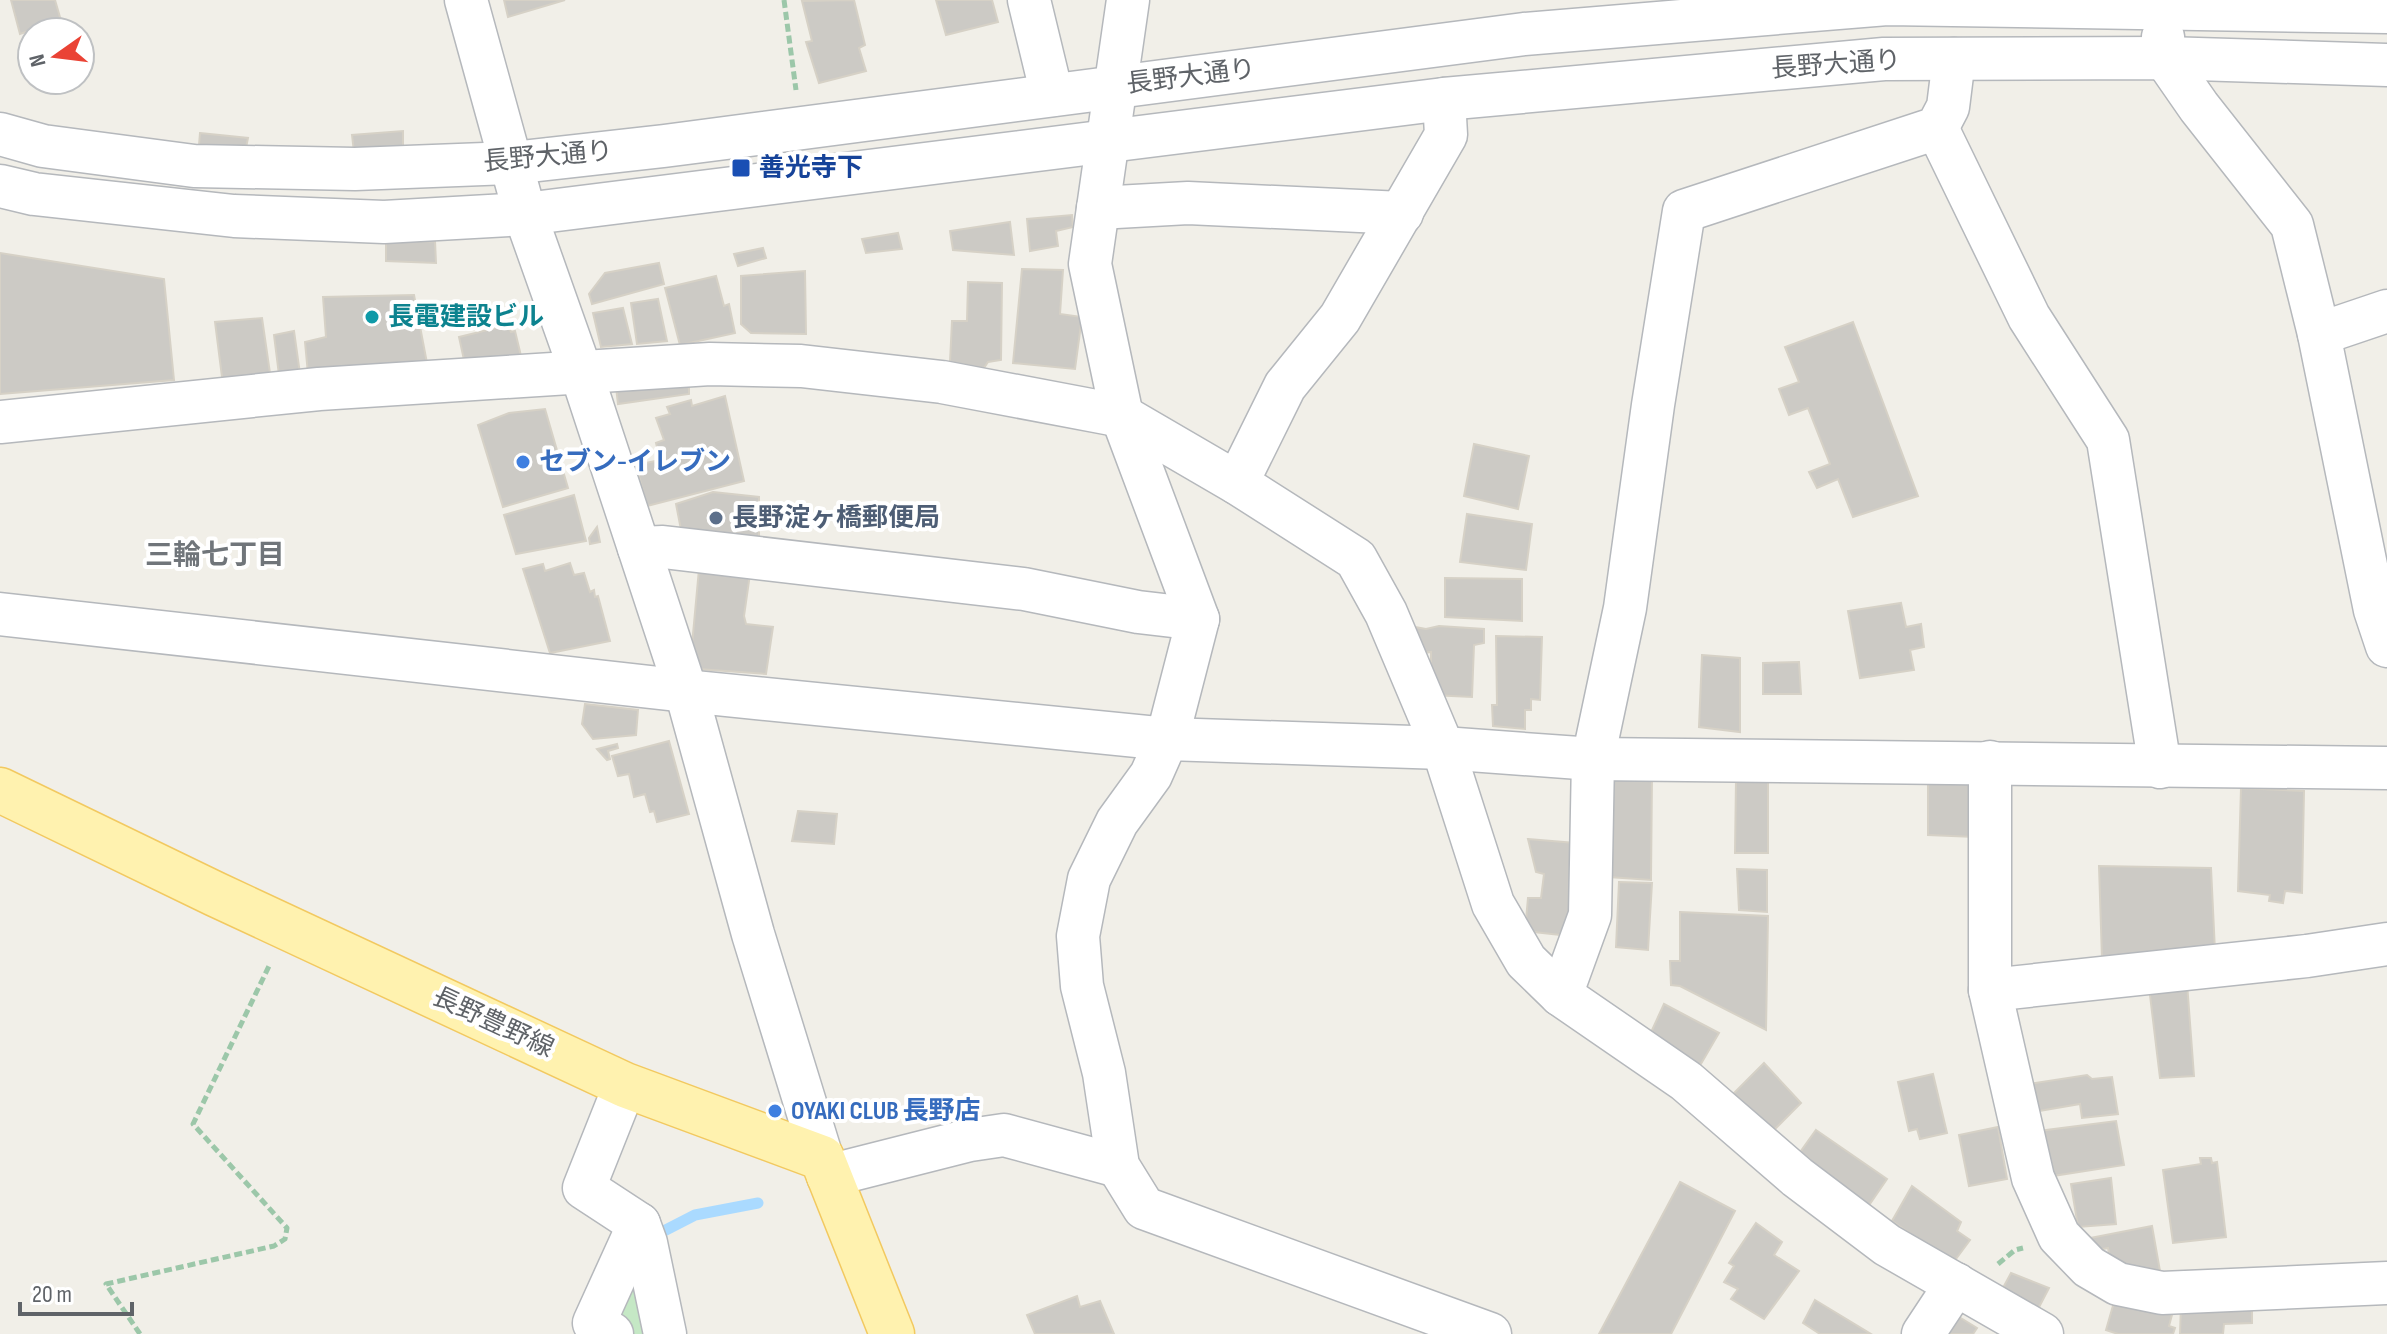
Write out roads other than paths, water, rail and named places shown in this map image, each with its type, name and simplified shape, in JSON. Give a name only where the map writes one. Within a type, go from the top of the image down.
[{"type":"main road","name":"長野豊野線","points":[[0,790],[625,1085],[825,1167]]},
{"type":"main road","points":[[825,1167],[892,1334]]},
{"type":"street","points":[[466,0],[525,214],[581,372],[686,691],[753,934],[825,1167],[1004,1135],[1118,1166]]},
{"type":"street","points":[[1029,0],[1052,95]]},
{"type":"street","points":[[1128,0],[1090,264],[1122,416],[1198,619],[1167,739],[1151,775],[1117,822],[1089,879],[1078,936],[1082,986],[1104,1073],[1118,1166],[1144,1208],[1490,1334]]},
{"type":"street","name":"長野大通り","points":[[0,134],[43,146],[194,166],[355,169],[512,163],[1115,86],[1521,17],[1887,4],[2159,4],[2387,12]]},
{"type":"street","points":[[2159,4],[2165,58],[2199,107],[2292,225],[2319,334],[2375,610],[2387,646]]},
{"type":"street","name":"長野大通り","points":[[0,186],[34,194],[234,216],[384,222],[525,214],[1444,99],[1884,59],[2165,58],[2387,65]]},
{"type":"street","points":[[1561,995],[1590,915],[1593,759],[1625,608],[1684,211],[1937,128],[1948,107],[1954,59]]},
{"type":"street","points":[[1237,483],[1285,386],[1340,318],[1446,135],[1444,99]]},
{"type":"street","points":[[1937,128],[2029,317],[2108,440],[2160,767]]},
{"type":"street","points":[[1098,208],[1188,203],[1402,213]]},
{"type":"street","points":[[2319,334],[2387,311]]},
{"type":"street","points":[[0,422],[319,389],[710,364],[801,366],[942,382],[1122,416],[1237,483],[1356,559],[1386,613],[1443,748],[1493,904],[1526,961],[1561,995],[1686,1081],[1797,1177],[1887,1245],[2042,1334]]},
{"type":"street","points":[[639,548],[663,547],[1024,589],[1138,612],[1198,619]]},
{"type":"street","points":[[0,614],[686,691],[1167,739],[1443,748],[1593,759],[2387,768]]},
{"type":"street","points":[[1990,762],[1990,990],[2033,1178],[2059,1236],[2089,1267],[2118,1284],[2162,1293],[2387,1283]]},
{"type":"street","points":[[1990,990],[2307,956],[2387,944]]},
{"type":"street","points":[[625,1085],[584,1188],[639,1224],[646,1243],[665,1334]]},
{"type":"street","points":[[612,1334],[594,1323],[639,1224]]},
{"type":"street","points":[[1923,1334],[1960,1286]]},
{"type":"waterway","points":[[658,1239],[658,1234],[695,1215],[758,1203]]},
{"type":"place","name":"善光寺下","points":[[741,168]]},
{"type":"place","name":"長電建設ビル","points":[[372,317]]},
{"type":"place","name":"セブン-イレブン","points":[[523,462]]},
{"type":"place","name":"長野淀ヶ橋郵便局","points":[[716,518]]},
{"type":"place","name":"OYAKI CLUB 長野店","points":[[775,1111]]},
{"type":"district","name":"三輪七丁目","points":[[215,555]]}]
